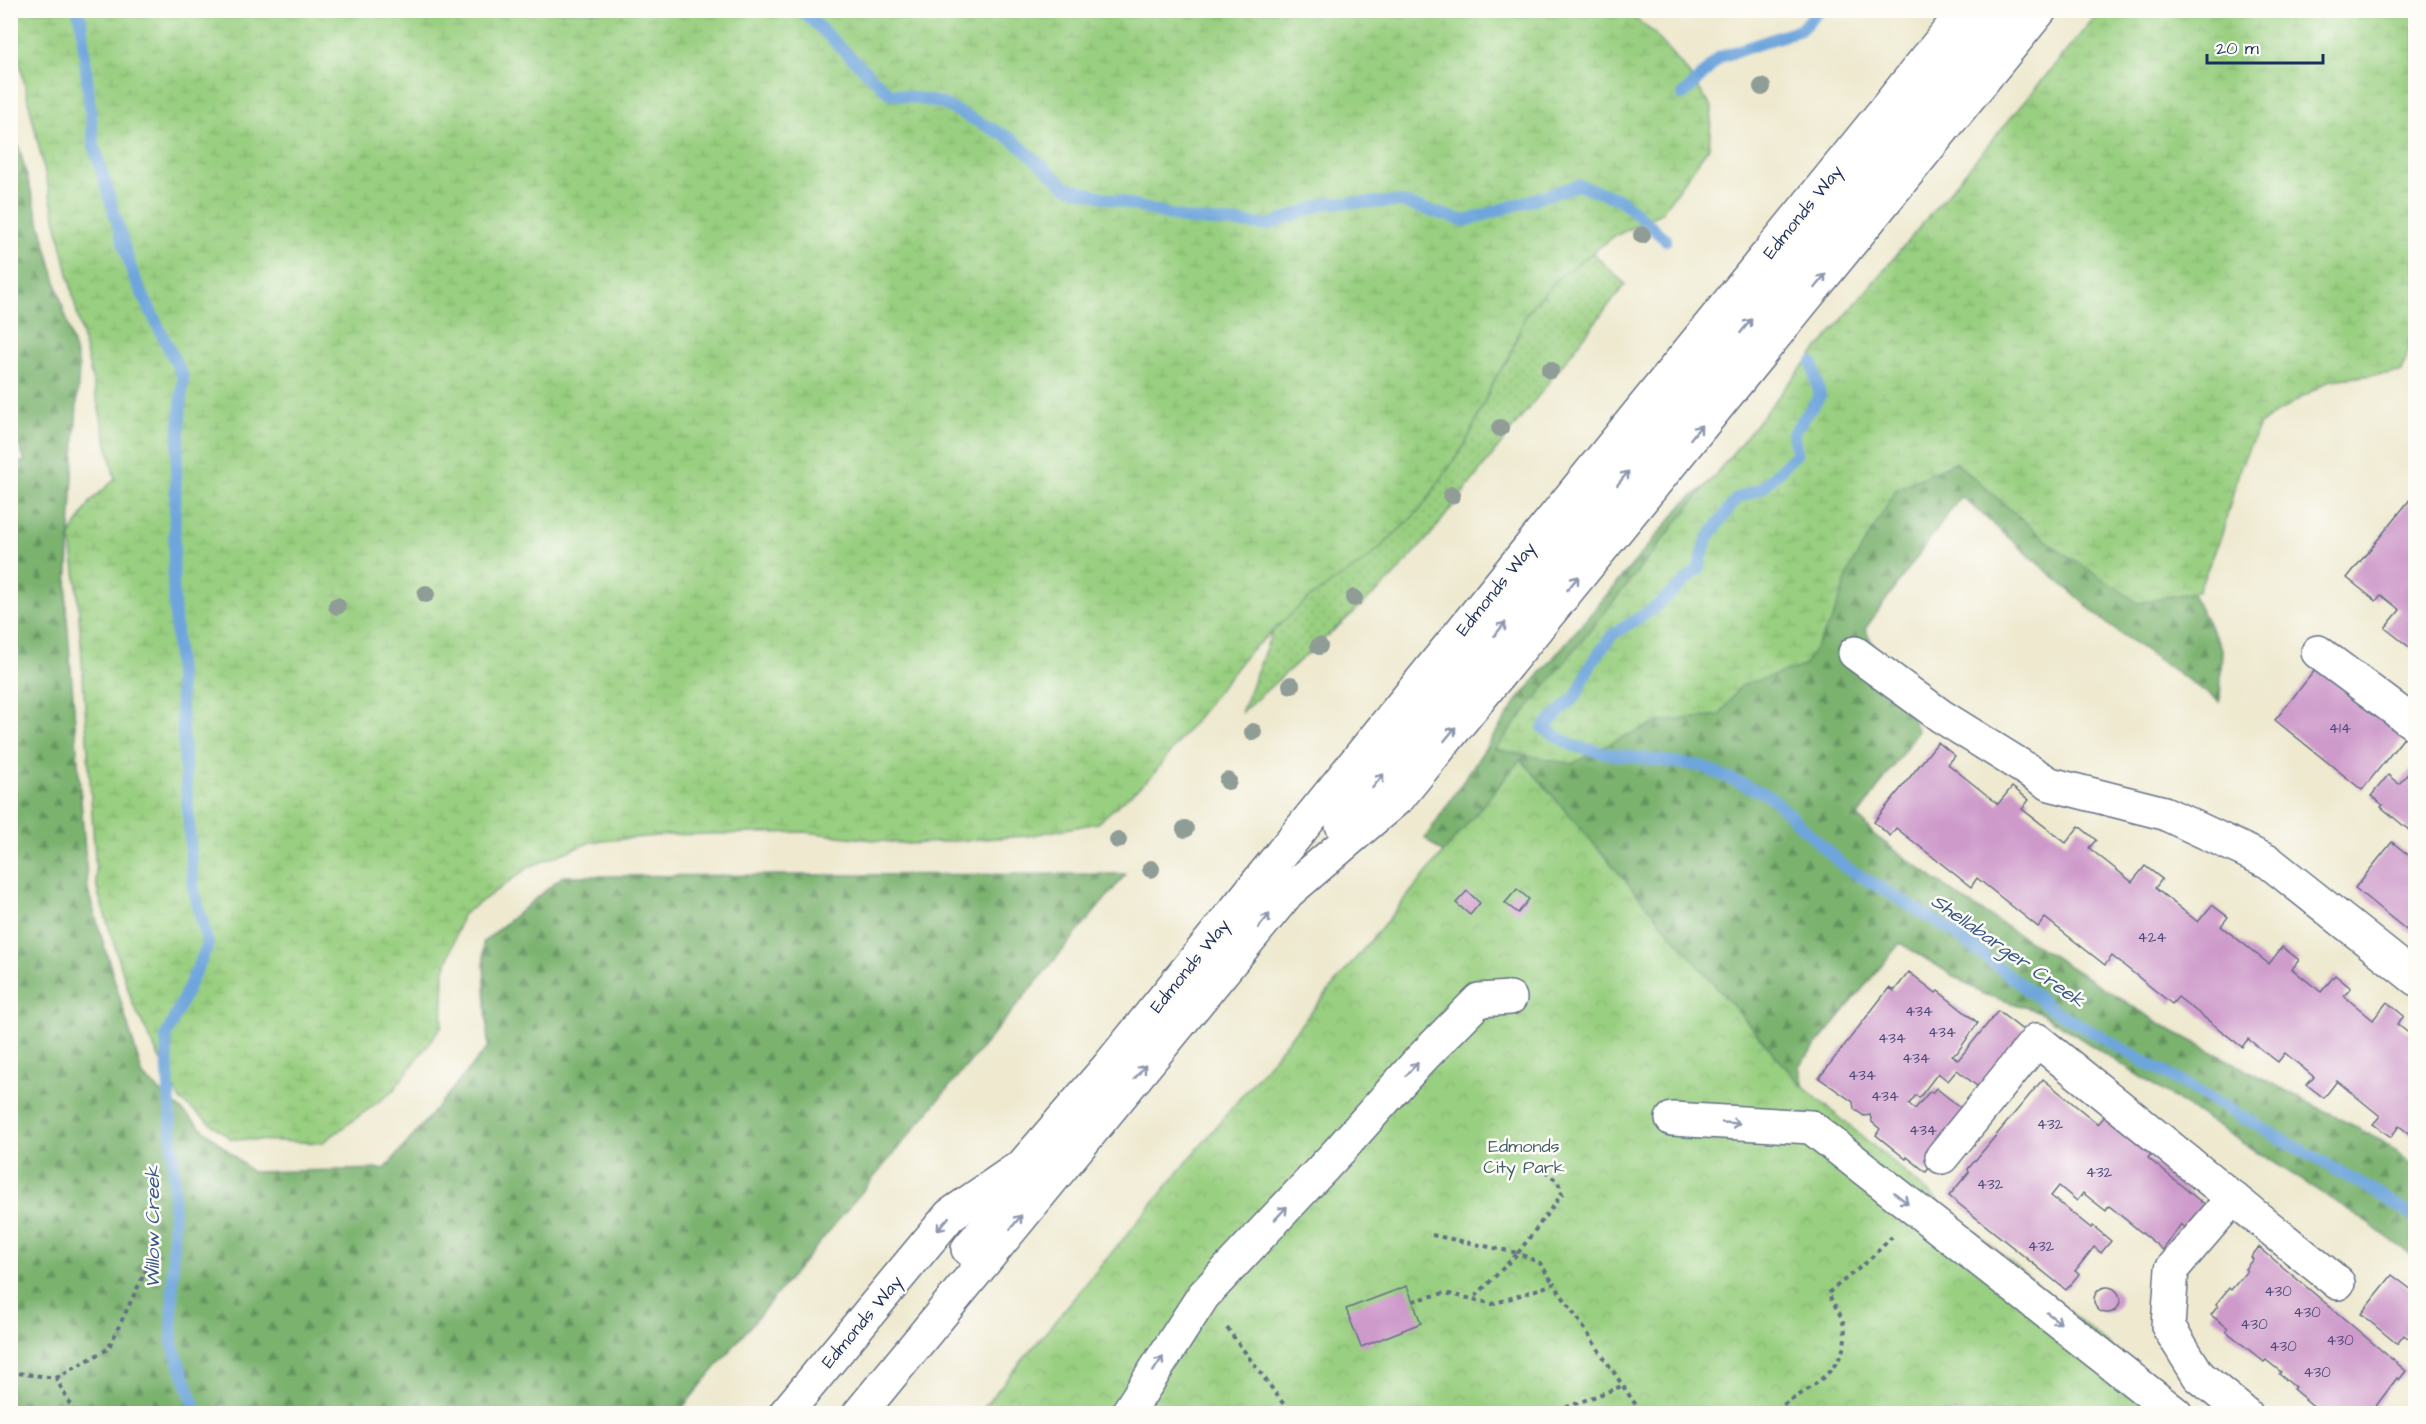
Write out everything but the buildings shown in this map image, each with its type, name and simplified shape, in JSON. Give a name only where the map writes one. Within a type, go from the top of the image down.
[{"type":"main road","name":"Edmonds Way","points":[[834,1413],[984,1230],[1023,1165],[1116,1057],[1966,10]]},
{"type":"main road","points":[[859,1413],[1288,892],[2002,10]]},
{"type":"main road","points":[[1288,892],[1400,796],[2040,10]]},
{"type":"main road","points":[[2318,652],[2415,725]]},
{"type":"main road","points":[[1855,653],[1941,716],[2050,784],[2164,813],[2269,862],[2415,979]]},
{"type":"main road","points":[[1127,1413],[1203,1296],[1339,1151],[1419,1061],[1479,1000],[1510,998]]},
{"type":"main road","points":[[1942,1157],[2037,1040],[2338,1283]]},
{"type":"main road","points":[[1672,1119],[1811,1127],[2176,1413]]},
{"type":"main road","name":"Edmonds Way","points":[[785,1413],[950,1215],[1023,1165]]},
{"type":"main road","points":[[2233,1198],[2172,1269],[2168,1326],[2199,1376],[2245,1413]]},
{"type":"path","points":[[1473,1299],[1518,1253],[1562,1194],[1558,1182],[1538,1165]]},
{"type":"path","points":[[1768,1413],[1826,1377],[1844,1351],[1844,1325],[1828,1293],[1868,1261],[1917,1211]]},
{"type":"path","points":[[1432,1235],[1518,1253],[1540,1263],[1642,1413]]},
{"type":"path","points":[[10,1372],[56,1378],[108,1349],[146,1270]]},
{"type":"path","points":[[1413,1301],[1444,1293],[1493,1304],[1554,1284]]},
{"type":"path","points":[[1203,1296],[1291,1413]]},
{"type":"path","points":[[56,1378],[75,1413]]},
{"type":"path","points":[[1549,1413],[1622,1386]]},
{"type":"green space","points":[[10,11],[1624,11],[1653,32],[1689,74],[1712,108],[1709,147],[1661,213],[1613,237],[1558,278],[1526,314],[1509,358],[1494,380],[1466,443],[1420,510],[1368,559],[1308,599],[1246,655],[1152,776],[1097,823],[1027,836],[909,844],[805,832],[667,835],[591,842],[531,866],[462,915],[444,973],[442,1026],[392,1092],[322,1143],[231,1139],[180,1100],[132,1002],[97,889],[77,585],[70,535],[91,501],[115,479],[11,25]]},
{"type":"green space","points":[[2100,11],[2415,11],[2416,325],[2402,372],[2330,380],[2260,423],[2240,468],[2222,534],[2198,591],[2139,603],[2052,545],[1955,462],[1897,489],[1851,566],[1832,620],[1804,666],[1740,686],[1720,715],[1660,722],[1620,738],[1572,764],[1495,749],[1785,388]]},
{"type":"green space","points":[[10,102],[12,122],[79,366],[66,605],[88,891],[143,1076],[252,1172],[385,1169],[488,1047],[483,942],[563,876],[1126,874],[678,1413],[11,1413],[10,465],[25,461],[10,425]]},
{"type":"green space","points":[[1578,239],[1625,284],[1428,538],[1389,581],[1241,713],[1307,541]]},
{"type":"green space","points":[[1950,408],[2181,574],[2222,649],[2220,702],[2111,627],[1961,496],[1865,629],[1918,731],[1858,816],[1873,834],[1962,899],[2169,1029],[2382,1141],[2415,1166],[2415,1258],[2367,1222],[2038,1011],[1983,994],[1900,943],[1799,1066],[1816,1140],[1586,972],[1425,838],[1517,701],[1685,502],[1775,434]]},
{"type":"green space","name":"Edmonds City Park","points":[[1521,759],[1800,1084],[2189,1413],[978,1414]]},
{"type":"waterway","name":"Willow Creek","points":[[77,10],[81,20],[94,146],[133,275],[183,377],[176,475],[173,585],[193,886],[208,945],[166,1036],[174,1179],[172,1344],[198,1414]]},
{"type":"waterway","points":[[801,10],[889,93],[941,103],[1012,139],[1066,187],[1185,219],[1268,225],[1327,203],[1401,202],[1465,221],[1579,185],[1621,200],[1666,240]]},
{"type":"waterway","points":[[1683,95],[1720,57],[1800,30],[1820,10]]},
{"type":"waterway","name":"Shellabarger Creek","points":[[1812,363],[1820,396],[1793,433],[1797,453],[1762,488],[1737,498],[1707,539],[1698,570],[1654,608],[1612,635],[1591,664],[1576,696],[1543,728],[1574,746],[1610,754],[1701,766],[1770,796],[1842,865],[1951,930],[2052,1009],[2384,1197],[2416,1218]]}]
